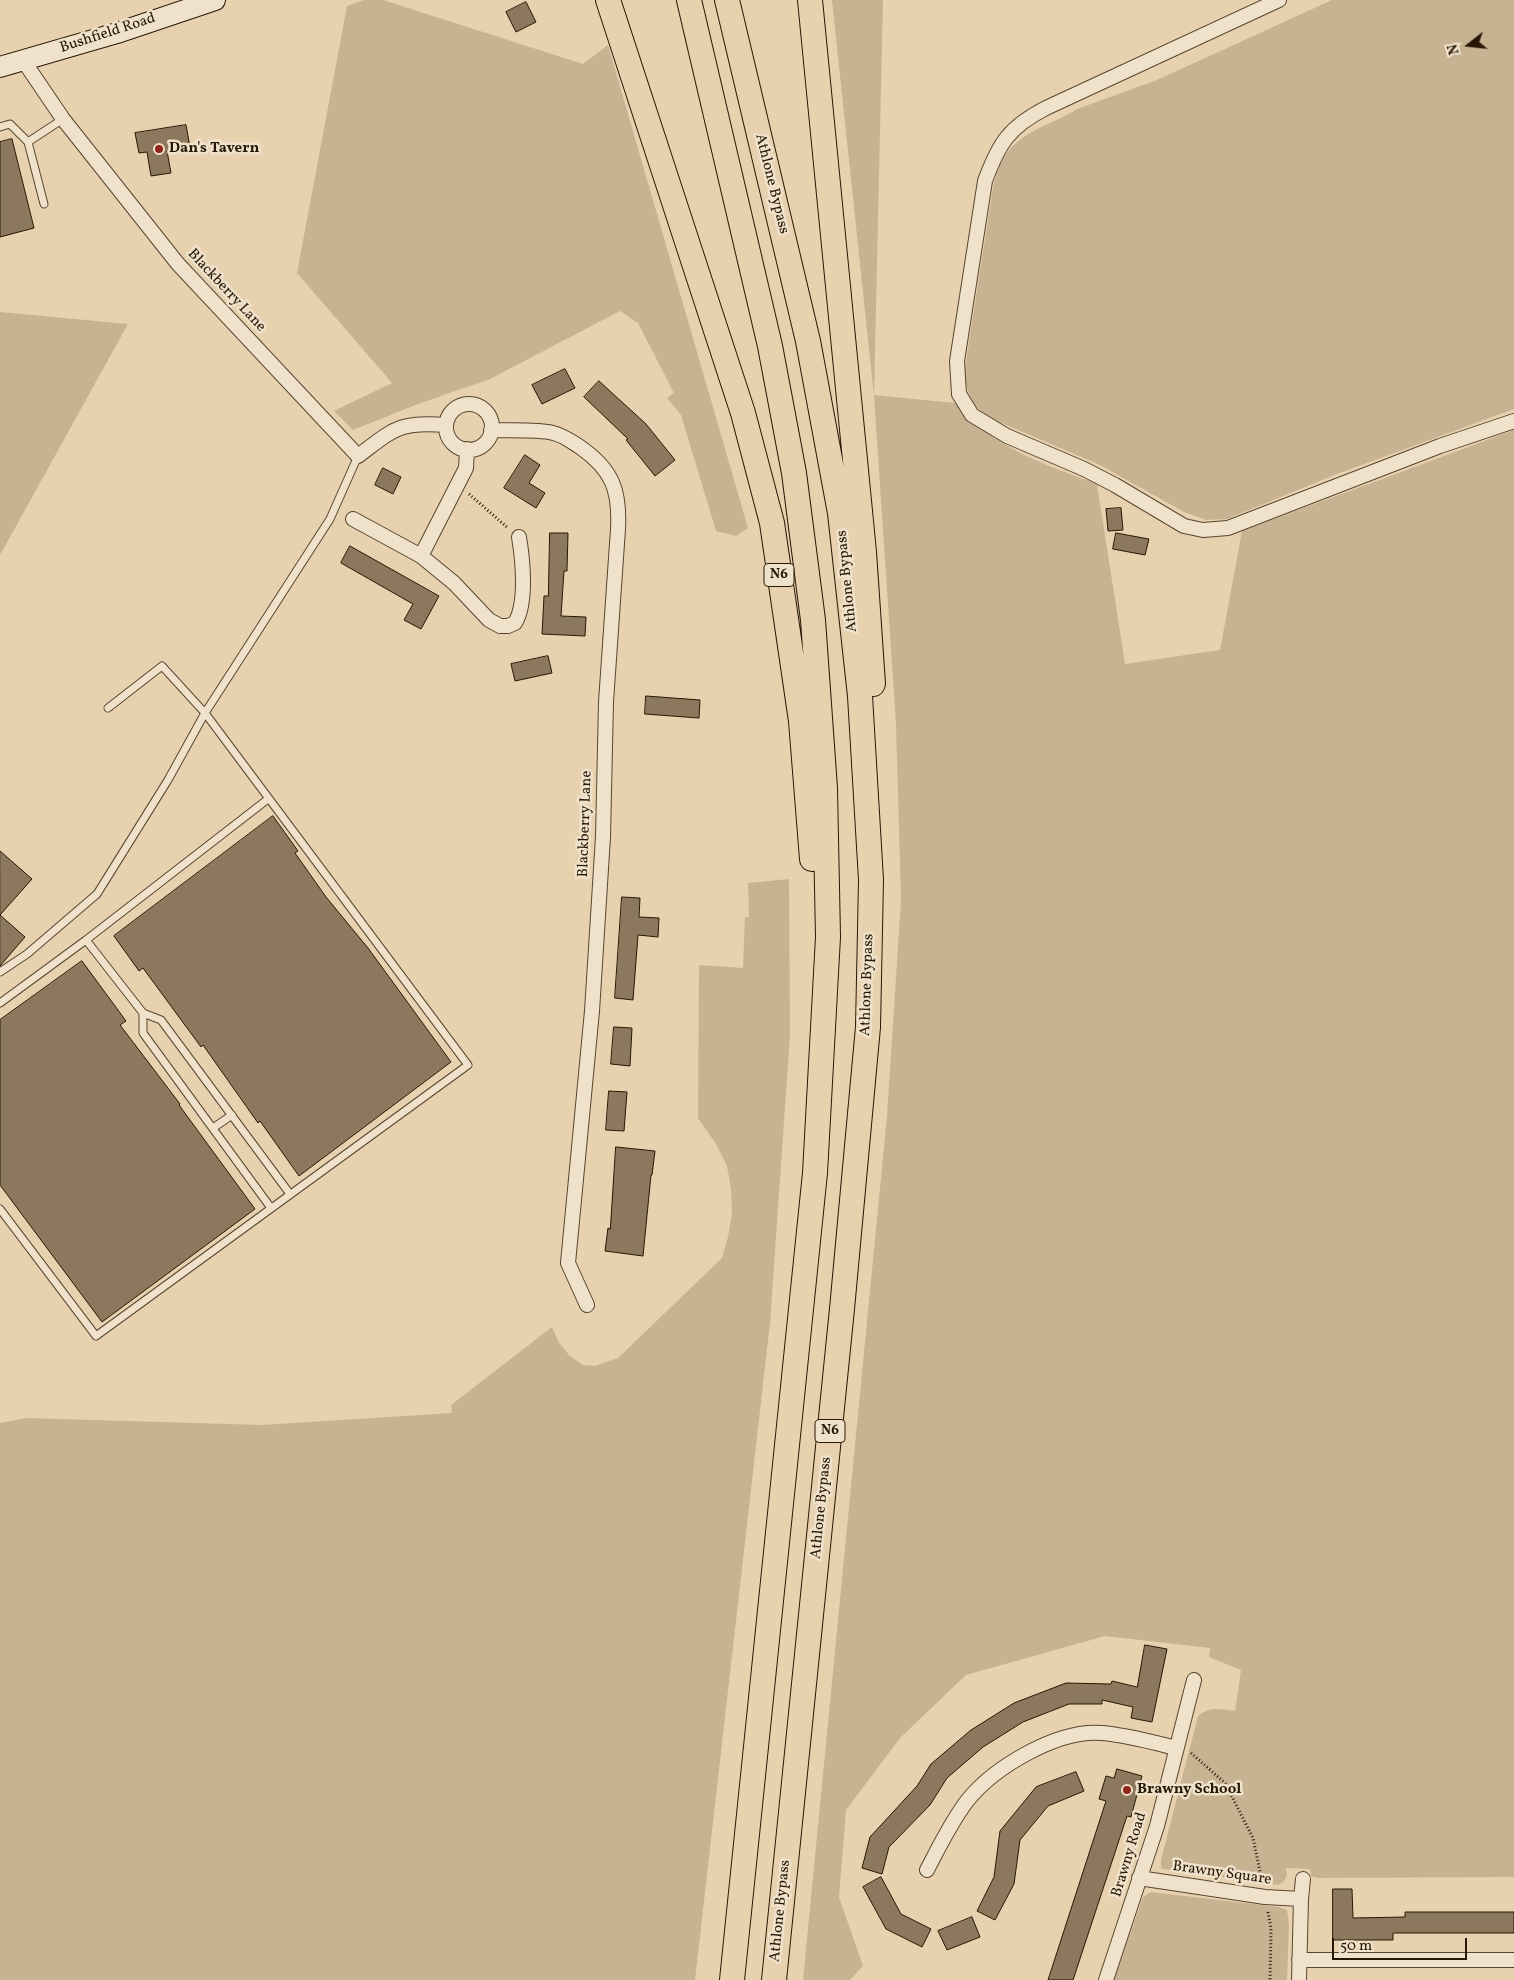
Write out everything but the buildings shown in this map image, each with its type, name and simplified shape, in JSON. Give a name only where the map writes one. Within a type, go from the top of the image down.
[{"type":"highway","name":"N6","points":[[608,0],[743,413],[772,523],[801,721],[813,873],[815,1173]]},
{"type":"highway","name":"N6","points":[[689,0],[770,346],[794,473],[813,620],[825,788],[828,937],[815,1173],[732,1980]]},
{"type":"highway","name":"Athlone Bypass","points":[[726,0],[808,341],[840,514],[860,696],[871,880],[868,1027],[842,1309],[774,1980]]},
{"type":"highway","name":"N6","points":[[810,0],[872,643],[878,794],[871,880]]},
{"type":"main road","name":"Bushfield Road","points":[[0,68],[117,33],[215,0]]},
{"type":"street","points":[[1279,0],[1046,108],[1030,117],[1004,139],[985,181],[957,361],[959,394],[972,415],[1007,436],[1107,481],[1184,526],[1203,530],[1228,528],[1440,446],[1514,421]]},
{"type":"street","name":"Blackberry Lane","points":[[23,60],[63,119],[178,264],[358,456]]},
{"type":"street","points":[[471,404],[478,406],[489,416],[492,430],[490,436],[481,446],[467,450],[454,444],[446,425],[452,412],[458,407],[471,404]]},
{"type":"street","points":[[358,456],[391,431],[408,424],[420,422],[446,425]]},
{"type":"street","name":"Blackberry Lane","points":[[492,430],[551,432],[561,435],[591,455],[608,473],[614,485],[618,503],[618,530],[606,702],[603,838],[592,1012],[568,1263],[587,1304]]},
{"type":"street","points":[[421,556],[466,468],[467,450]]},
{"type":"street","points":[[353,519],[421,556],[454,583],[489,620],[500,626],[508,626],[515,623],[520,609],[523,560],[519,538]]},
{"type":"street","name":"Brawny Road","points":[[1106,1980],[1157,1826],[1194,1680]]},
{"type":"street","points":[[927,1870],[941,1842],[966,1802],[988,1781],[1029,1752],[1072,1736],[1092,1733],[1136,1738],[1176,1748]]},
{"type":"street","name":"Brawny Square","points":[[1139,1878],[1301,1900]]},
{"type":"street","points":[[1299,1980],[1303,1878]]},
{"type":"street","points":[[1299,1960],[1514,1960]]},
{"type":"lane","points":[[28,142],[63,119]]},
{"type":"lane","points":[[0,127],[10,124],[28,142],[44,204]]},
{"type":"lane","points":[[0,972],[27,954],[97,894],[168,780],[205,713],[330,519],[358,456]]},
{"type":"lane","points":[[0,1209],[96,1336],[468,1064],[205,713],[162,666],[108,708]]},
{"type":"lane","points":[[0,1003],[86,940],[268,799]]},
{"type":"lane","points":[[86,940],[143,1013],[161,1020],[290,1194]]},
{"type":"lane","points":[[143,1013],[143,1033],[271,1208]]},
{"type":"lane","points":[[213,1128],[232,1115]]},
{"type":"path","points":[[458,484],[519,538]]},
{"type":"path","points":[[1176,1748],[1193,1754],[1225,1783],[1253,1838],[1271,1928],[1270,1980]]},
{"type":"shaded area","points":[[364,0],[383,0],[583,64],[608,45],[748,528],[736,536],[716,531],[681,415],[667,398],[674,393],[638,323],[620,311],[490,379],[418,404],[353,430],[334,411],[392,383],[297,273],[347,6]]},
{"type":"shaded area","points":[[832,0],[883,0],[874,395],[955,403],[985,432],[1002,443],[1039,462],[1097,484],[1125,664],[1220,650],[1242,531],[1514,430],[1514,1877],[1317,1878],[1311,1876],[1310,1869],[1286,1868],[1287,1875],[1284,1881],[1278,1885],[1163,1869],[1161,1867],[1161,1860],[1198,1716],[1211,1709],[1235,1711],[1241,1670],[1209,1657],[1210,1648],[1105,1636],[966,1675],[900,1738],[846,1810],[839,1897],[863,1966],[850,1980],[803,1980],[887,1116],[901,900],[896,724],[874,396]]},
{"type":"shaded area","points":[[1332,0],[1514,0],[1514,409],[1337,474],[1227,519],[1206,520],[1184,512],[1100,465],[984,414],[972,399],[964,374],[994,182],[1002,162],[1010,149],[1027,135],[1077,109],[1157,80]]},
{"type":"shaded area","points":[[0,312],[128,324],[0,555]]},
{"type":"shaded area","points":[[789,879],[790,1035],[770,1323],[695,1980],[0,1980],[0,1423],[26,1418],[262,1425],[452,1413],[451,1405],[552,1327],[559,1343],[570,1356],[583,1365],[595,1366],[618,1358],[722,1258],[732,1213],[731,1189],[727,1166],[716,1144],[698,1118],[699,965],[743,968],[745,917],[749,917],[748,883]]},
{"type":"shaded area","points":[[1151,1892],[1279,1907],[1287,1910],[1289,1925],[1287,1980],[1114,1980],[1143,1897]]},
{"type":"place","name":"Dan's Tavern","points":[[159,149]]},
{"type":"place","name":"Brawny School","points":[[1127,1790]]}]
